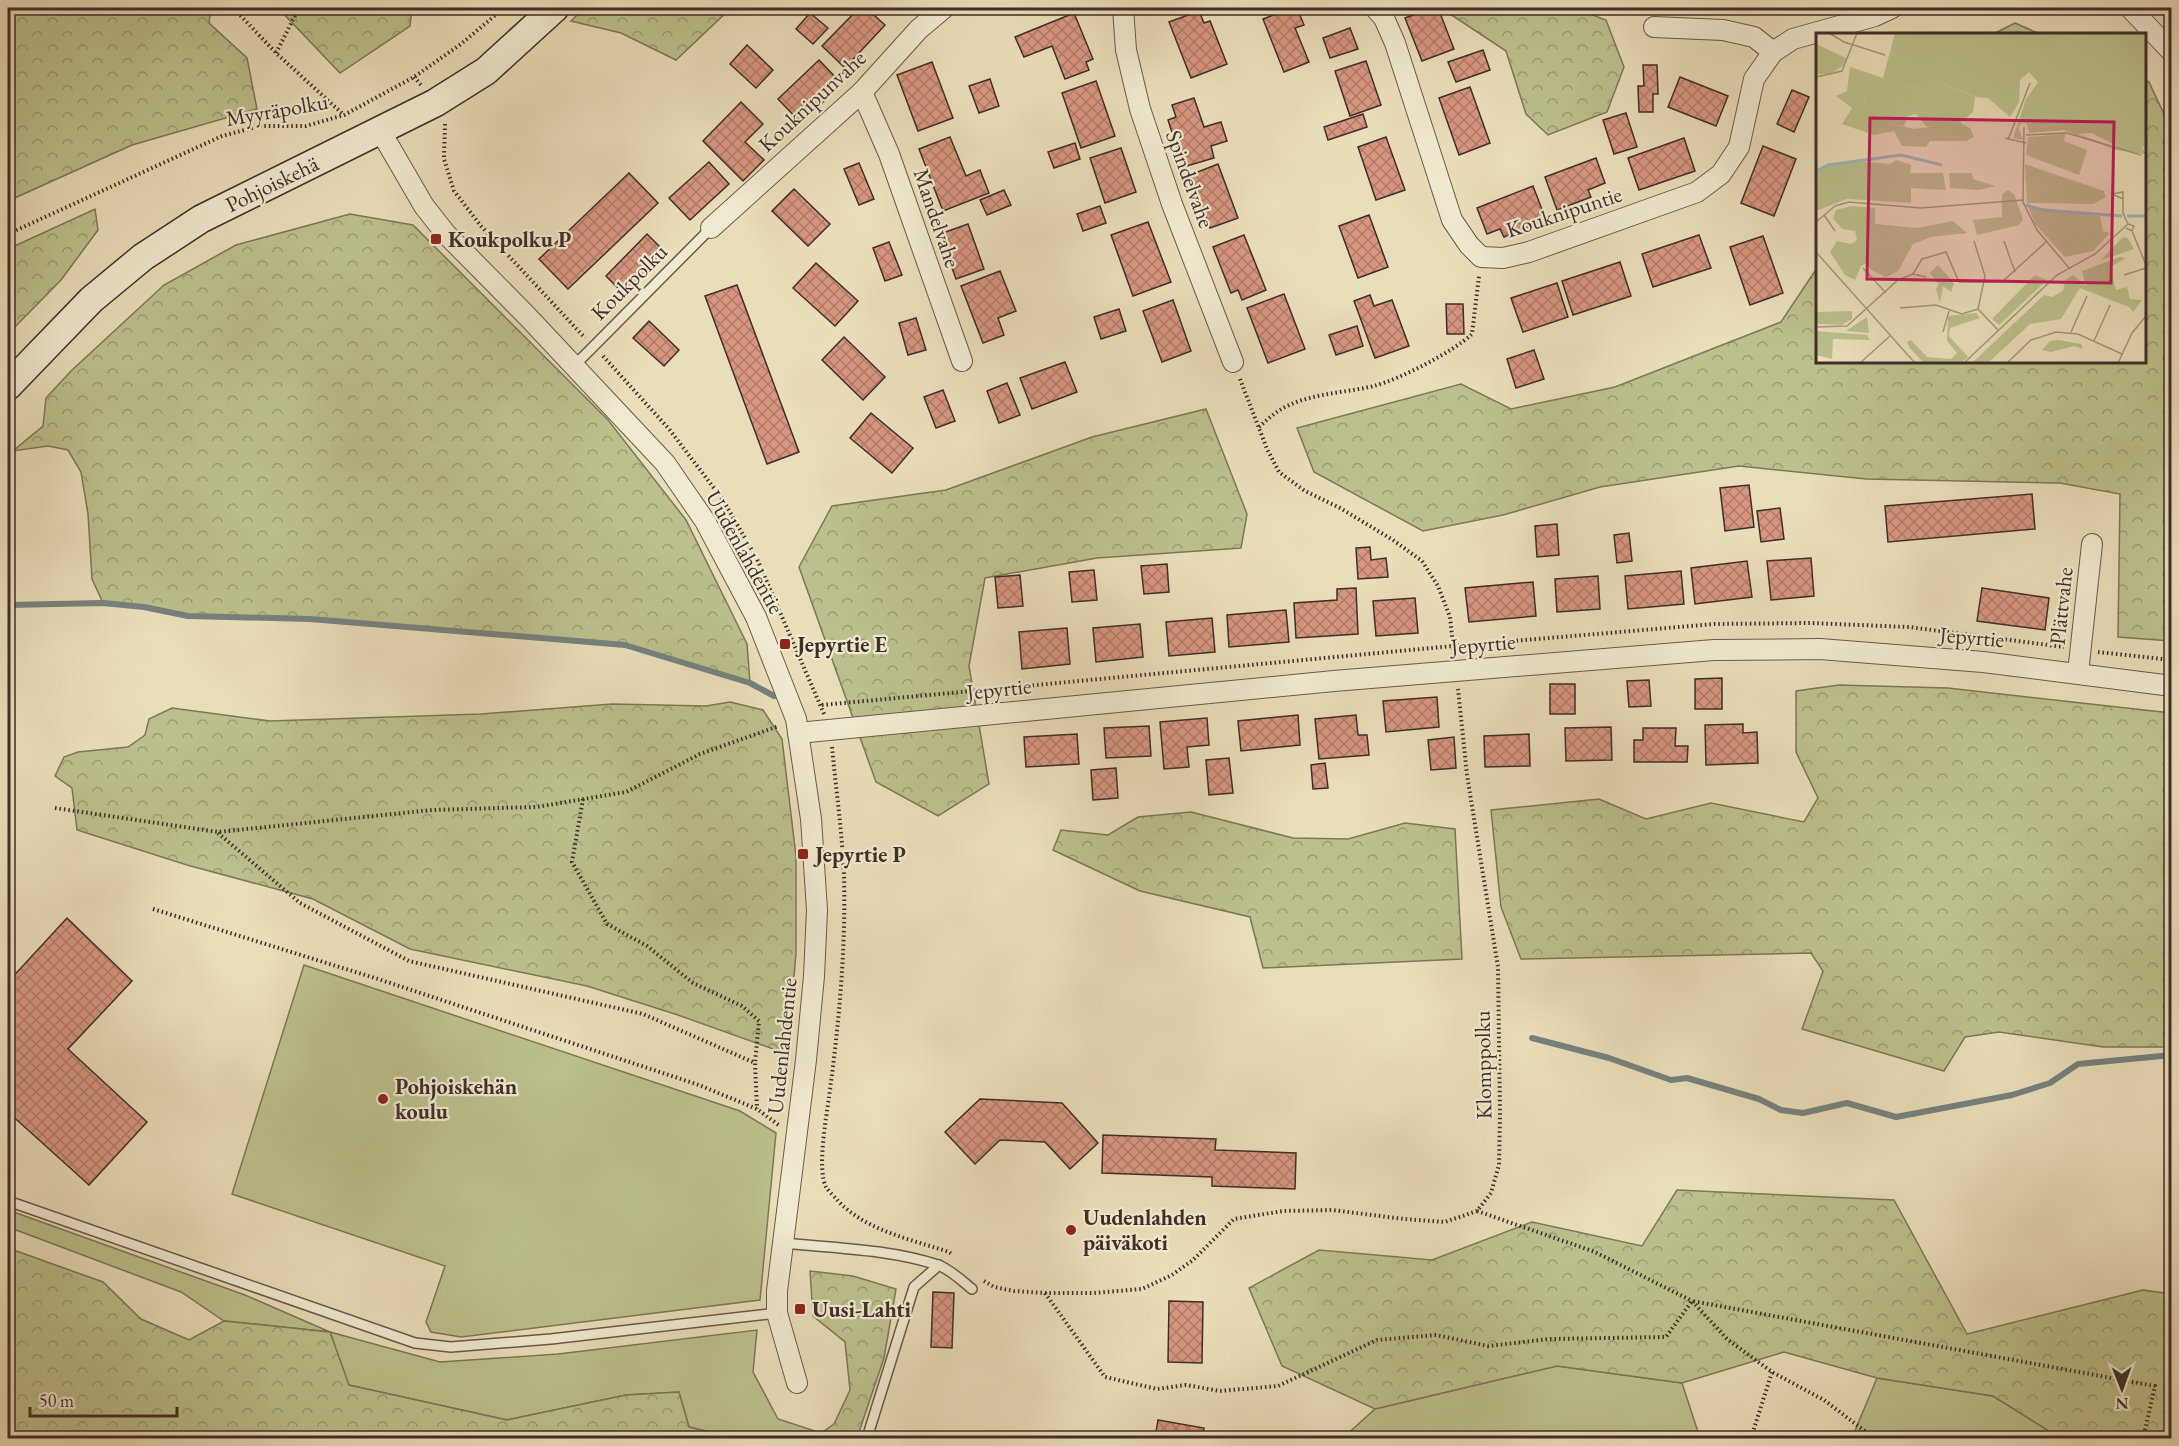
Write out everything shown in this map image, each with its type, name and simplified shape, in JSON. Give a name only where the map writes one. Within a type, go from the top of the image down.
[{"type":"main road","name":"Pohjoiskehä","points":[[8,386],[91,300],[143,256],[201,219],[381,132],[435,103],[486,71],[555,8]]},
{"type":"street","name":"Kouknipunvahe","points":[[711,228],[862,92],[919,29],[944,8]]},
{"type":"street","name":"Spindelvahe","points":[[1123,8],[1126,50],[1140,109],[1172,204],[1233,362]]},
{"type":"street","name":"Kouknipuntie","points":[[1375,8],[1384,18],[1395,43],[1452,220],[1469,245],[1481,257],[1503,258],[1529,252],[1697,192],[1722,174],[1738,147],[1754,79],[1773,52],[1793,39],[1875,16],[1892,8]]},
{"type":"street","points":[[2130,8],[2172,52]]},
{"type":"street","points":[[1654,27],[1723,30],[1754,37],[1773,52]]},
{"type":"street","name":"Mandelvahe","points":[[862,92],[889,154],[962,361]]},
{"type":"street","name":"Uudenlahdentie","points":[[381,132],[424,206],[446,234],[665,463],[705,521],[756,617],[797,726],[811,819],[816,910],[814,976],[806,1060],[777,1291],[777,1313],[797,1383]]},
{"type":"street","name":"Plättvahe","points":[[2078,673],[2092,544]]},
{"type":"street","name":"Jepyrtie","points":[[797,726],[1456,670],[1714,650],[1773,648],[1820,649],[1983,662],[2172,686]]},
{"type":"lane","name":"Koukpolku","points":[[574,366],[711,228]]},
{"type":"lane","points":[[8,1200],[415,1343],[451,1347],[777,1313]]},
{"type":"lane","points":[[783,1243],[890,1254],[939,1265],[952,1272],[972,1289]]},
{"type":"lane","points":[[867,1438],[914,1287],[939,1265]]},
{"type":"path","points":[[230,8],[344,115]]},
{"type":"path","points":[[276,53],[299,8]]},
{"type":"path","name":"Myyräpolku","points":[[8,234],[222,136],[260,126],[306,126],[344,115],[414,77],[461,44],[504,8]]},
{"type":"path","points":[[1259,427],[1283,408],[1316,395],[1376,386],[1436,359],[1465,340],[1472,334],[1481,257]]},
{"type":"path","name":"Klomppolku","points":[[1233,362],[1267,449],[1279,472],[1305,491],[1340,508],[1394,540],[1422,561],[1438,586],[1449,617],[1467,775],[1498,967],[1499,1165],[1491,1193],[1477,1211]]},
{"type":"path","points":[[55,808],[218,832],[432,810],[536,807],[626,792],[700,754],[797,726]]},
{"type":"path","points":[[583,799],[572,862],[607,924],[647,946],[693,983],[742,1006],[759,1021],[755,1063],[757,1109]]},
{"type":"path","points":[[218,832],[300,903],[409,961],[643,1014],[755,1063]]},
{"type":"path","points":[[153,909],[699,1085],[757,1109],[776,1125],[797,1131],[824,1134]]},
{"type":"path","points":[[1234,1219],[1283,1211],[1332,1210],[1445,1222],[1477,1211],[1595,1252],[1692,1301],[2154,1386],[2145,1430],[2146,1438]]},
{"type":"path","points":[[1045,1293],[1105,1377],[1157,1389],[1186,1385],[1220,1391],[1278,1386],[1377,1340],[1436,1335],[1488,1347],[1550,1340],[1666,1337],[1692,1301]]},
{"type":"path","points":[[1692,1301],[1727,1339],[1772,1372],[1824,1400],[1874,1438]]},
{"type":"path","points":[[1751,1438],[1772,1372]]},
{"type":"green space","points":[[8,8],[211,8],[209,23],[247,58],[257,109],[132,145],[8,201],[8,150],[13,147],[8,129]]},
{"type":"green space","points":[[278,8],[412,8],[410,26],[340,73]]},
{"type":"green space","points":[[584,8],[731,8],[676,60],[621,33],[571,21]]},
{"type":"green space","points":[[1441,8],[1574,8],[1606,20],[1624,67],[1607,112],[1548,135],[1526,114],[1506,51]]},
{"type":"green space","points":[[2015,23],[2038,33],[1995,33]]},
{"type":"green space","points":[[2146,80],[2149,82],[2171,129],[2171,641],[2118,637],[2120,494],[2060,483],[1866,479],[1739,466],[1600,487],[1503,515],[1423,531],[1314,472],[1297,428],[1461,384],[1511,409],[1615,387],[1781,322],[1816,270],[1816,363],[2146,363]]},
{"type":"green space","points":[[95,209],[98,230],[61,280],[8,334],[8,249]]},
{"type":"green space","points":[[350,214],[413,225],[608,420],[686,520],[747,644],[750,683],[625,645],[310,619],[188,616],[144,607],[103,603],[92,579],[88,514],[81,472],[68,450],[48,446],[13,451],[43,426],[46,398],[71,371],[164,285],[236,245]]},
{"type":"green space","points":[[1206,409],[1247,514],[1241,548],[1097,558],[985,578],[969,666],[989,784],[938,816],[876,782],[799,567],[832,506],[946,490],[1092,437]]},
{"type":"green space","points":[[1839,685],[1948,688],[2171,713],[2171,1047],[2103,1047],[1999,1032],[1965,1037],[1944,1071],[1802,1029],[1823,971],[1811,953],[1521,959],[1501,907],[1491,810],[1599,799],[1646,819],[1711,803],[1804,822],[1818,798],[1796,752],[1796,691]]},
{"type":"green space","points":[[730,702],[763,710],[782,739],[796,856],[796,954],[787,1054],[678,1015],[587,986],[410,949],[313,899],[187,865],[77,830],[72,788],[55,776],[64,757],[78,752],[128,747],[145,735],[149,719],[172,708],[270,721],[481,714],[612,704],[706,706]]},
{"type":"green space","points":[[1191,812],[1293,838],[1348,839],[1405,823],[1455,829],[1462,959],[1263,968],[1250,917],[1140,891],[1053,850],[1061,830],[1108,835],[1138,817]]},
{"type":"green space","points":[[304,965],[740,1111],[776,1133],[760,1300],[461,1337],[431,1332],[426,1322],[445,1266],[232,1194]]},
{"type":"green space","points":[[1677,1190],[1894,1200],[1967,1334],[2143,1290],[2171,1294],[2171,1438],[2060,1438],[1993,1396],[1877,1378],[1784,1352],[1682,1383],[1557,1366],[1375,1409],[1282,1366],[1249,1288],[1319,1250],[1432,1260],[1532,1222],[1642,1246]]},
{"type":"green space","points":[[8,1210],[245,1295],[330,1332],[224,1321],[181,1292],[8,1227]]},
{"type":"green space","points":[[8,1248],[103,1282],[141,1319],[189,1340],[224,1321],[330,1332],[349,1385],[507,1420],[626,1395],[679,1392],[689,1427],[734,1438],[8,1438]]},
{"type":"green space","points":[[810,1271],[853,1276],[896,1289],[884,1358],[857,1438],[814,1438],[834,1424],[850,1390],[845,1342],[813,1316]]},
{"type":"green space","points":[[757,1330],[753,1372],[778,1419],[821,1433],[814,1438],[734,1438],[689,1427],[679,1392],[626,1395],[507,1420],[348,1385],[330,1332],[440,1362],[558,1354]]},
{"type":"green space","points":[[1557,1366],[1682,1383],[1700,1438],[1343,1438],[1375,1409]]},
{"type":"green space","points":[[1877,1378],[1993,1396],[2060,1438],[1852,1438]]},
{"type":"building","points":[[859,8],[866,8],[885,25],[845,68],[822,46]]},
{"type":"building","points":[[1291,8],[1297,8],[1304,25],[1295,28],[1309,62],[1284,72],[1263,19]]},
{"type":"building","points":[[1431,8],[1438,8],[1454,49],[1422,61],[1405,18]]},
{"type":"building","points":[[2160,8],[2172,8],[2172,19]]},
{"type":"building","points":[[1199,11],[1204,23],[1210,21],[1227,64],[1191,78],[1169,22]]},
{"type":"building","points":[[810,13],[828,28],[813,44],[796,29]]},
{"type":"building","points":[[1074,13],[1093,59],[1086,62],[1089,70],[1065,79],[1052,46],[1024,57],[1015,37]]},
{"type":"building","points":[[1350,28],[1358,49],[1330,58],[1323,38]]},
{"type":"building","points":[[747,45],[773,70],[756,88],[730,64]]},
{"type":"building","points":[[1483,50],[1490,70],[1456,82],[1448,62]]},
{"type":"building","points":[[819,60],[842,84],[801,123],[778,99]]},
{"type":"building","points":[[1366,61],[1381,105],[1350,116],[1335,71]]},
{"type":"building","points":[[932,62],[953,118],[918,131],[897,75]]},
{"type":"building","points":[[1643,65],[1657,65],[1658,94],[1653,94],[1653,112],[1639,112],[1638,86],[1644,86]]},
{"type":"building","points":[[1680,77],[1728,96],[1716,126],[1668,107]]},
{"type":"building","points":[[990,79],[999,106],[979,113],[969,86]]},
{"type":"building","points":[[1096,81],[1115,136],[1081,148],[1062,93]]},
{"type":"building","points":[[1470,87],[1490,143],[1459,155],[1439,98]]},
{"type":"building","points":[[1792,90],[1809,97],[1794,132],[1777,124]]},
{"type":"building","points":[[1194,98],[1204,127],[1221,122],[1227,141],[1211,146],[1214,158],[1183,167],[1168,120],[1176,117],[1172,105]]},
{"type":"building","points":[[741,102],[763,124],[745,142],[764,160],[743,181],[703,141]]},
{"type":"building","points":[[1626,113],[1637,147],[1614,154],[1603,120]]},
{"type":"building","points":[[1363,114],[1367,127],[1328,140],[1324,127]]},
{"type":"building","points":[[950,137],[966,176],[980,170],[989,193],[943,211],[919,149]]},
{"type":"building","points":[[1386,137],[1405,190],[1376,200],[1358,147]]},
{"type":"building","points":[[1684,138],[1695,171],[1639,190],[1628,158]]},
{"type":"building","points":[[1075,143],[1080,159],[1054,168],[1048,152]]},
{"type":"building","points":[[1763,146],[1796,159],[1774,216],[1741,203]]},
{"type":"building","points":[[1121,148],[1136,192],[1105,203],[1090,158]]},
{"type":"building","points":[[1596,158],[1605,183],[1588,190],[1591,197],[1557,210],[1545,177]]},
{"type":"building","points":[[709,162],[729,184],[690,220],[669,198]]},
{"type":"building","points":[[859,163],[874,199],[859,205],[844,169]]},
{"type":"building","points":[[1218,164],[1238,218],[1210,228],[1190,175]]},
{"type":"building","points":[[629,173],[658,203],[568,289],[539,259]]},
{"type":"building","points":[[1533,186],[1546,220],[1504,237],[1500,229],[1487,234],[1477,208]]},
{"type":"building","points":[[794,189],[830,224],[808,246],[772,211]]},
{"type":"building","points":[[1004,190],[1011,205],[987,215],[980,200]]},
{"type":"building","points":[[1100,206],[1106,223],[1083,231],[1077,214]]},
{"type":"building","points":[[1369,215],[1388,267],[1358,278],[1339,226]]},
{"type":"building","points":[[1148,222],[1171,282],[1133,296],[1111,235]]},
{"type":"building","points":[[968,224],[984,269],[956,279],[940,234]]},
{"type":"building","points":[[647,234],[666,253],[625,295],[606,276]]},
{"type":"building","points":[[1244,235],[1266,290],[1242,300],[1238,290],[1231,293],[1213,247]]},
{"type":"building","points":[[1699,235],[1711,268],[1653,287],[1642,254]]},
{"type":"building","points":[[1763,236],[1783,293],[1750,305],[1730,247]]},
{"type":"building","points":[[889,242],[902,275],[885,281],[873,248]]},
{"type":"building","points":[[1620,262],[1631,296],[1573,315],[1562,281]]},
{"type":"building","points":[[816,263],[858,301],[835,326],[793,288]]},
{"type":"building","points":[[1000,271],[1016,311],[998,318],[1004,335],[983,343],[961,286]]},
{"type":"building","points":[[1557,283],[1568,317],[1523,332],[1511,298]]},
{"type":"building","points":[[737,285],[799,452],[767,464],[705,296]]},
{"type":"building","points":[[1284,294],[1305,349],[1268,363],[1247,308]]},
{"type":"building","points":[[1370,295],[1374,306],[1392,300],[1409,346],[1375,358],[1354,301]]},
{"type":"building","points":[[1173,300],[1191,351],[1162,362],[1143,311]]},
{"type":"building","points":[[1446,304],[1463,304],[1464,334],[1447,334]]},
{"type":"building","points":[[1119,309],[1126,331],[1101,339],[1094,317]]},
{"type":"building","points":[[916,318],[926,350],[908,355],[899,323]]},
{"type":"building","points":[[649,321],[679,350],[664,366],[633,338]]},
{"type":"building","points":[[1357,326],[1363,346],[1336,355],[1329,335]]},
{"type":"building","points":[[844,337],[885,377],[863,400],[822,360]]},
{"type":"building","points":[[1534,350],[1544,379],[1516,388],[1507,359]]},
{"type":"building","points":[[1065,362],[1077,392],[1032,409],[1020,378]]},
{"type":"building","points":[[1007,383],[1020,415],[999,423],[987,391]]},
{"type":"building","points":[[943,390],[955,421],[936,428],[924,397]]},
{"type":"building","points":[[871,413],[913,448],[892,473],[850,438]]},
{"type":"building","points":[[1749,485],[1754,527],[1725,531],[1720,488]]},
{"type":"building","points":[[2032,494],[2035,529],[1888,542],[1885,506]]},
{"type":"building","points":[[1780,508],[1784,539],[1761,542],[1757,511]]},
{"type":"building","points":[[1557,524],[1559,555],[1537,557],[1535,526]]},
{"type":"building","points":[[1629,533],[1632,561],[1617,563],[1614,535]]},
{"type":"building","points":[[1370,547],[1371,560],[1386,558],[1388,577],[1358,579],[1356,548]]},
{"type":"building","points":[[1811,558],[1814,596],[1771,600],[1767,561]]},
{"type":"building","points":[[1747,561],[1752,597],[1695,604],[1691,568]]},
{"type":"building","points":[[1167,564],[1169,592],[1144,594],[1141,566]]},
{"type":"building","points":[[1094,570],[1097,600],[1072,602],[1069,572]]},
{"type":"building","points":[[1681,571],[1684,604],[1628,609],[1625,576]]},
{"type":"building","points":[[1020,575],[1023,606],[998,608],[995,577]]},
{"type":"building","points":[[1598,576],[1600,609],[1557,612],[1555,579]]},
{"type":"building","points":[[1533,582],[1536,616],[1469,622],[1465,588]]},
{"type":"building","points":[[1356,588],[1358,634],[1296,638],[1294,603],[1337,600],[1337,589]]},
{"type":"building","points":[[1982,588],[2049,598],[2045,630],[1977,621]]},
{"type":"building","points":[[1415,598],[1418,633],[1376,636],[1373,601]]},
{"type":"building","points":[[1286,610],[1289,642],[1229,647],[1227,615]]},
{"type":"building","points":[[1212,618],[1215,652],[1169,656],[1166,622]]},
{"type":"building","points":[[1140,624],[1143,657],[1096,662],[1093,628]]},
{"type":"building","points":[[1067,628],[1070,664],[1022,669],[1019,632]]},
{"type":"building","points":[[1722,678],[1722,709],[1695,709],[1695,679]]},
{"type":"building","points":[[1649,680],[1651,706],[1629,707],[1627,681]]},
{"type":"building","points":[[1550,684],[1575,684],[1575,714],[1550,714]]},
{"type":"building","points":[[1437,697],[1439,727],[1386,732],[1383,701]]},
{"type":"building","points":[[1298,715],[1300,745],[1241,751],[1238,721]]},
{"type":"building","points":[[1356,715],[1358,735],[1367,735],[1369,755],[1319,759],[1315,719]]},
{"type":"building","points":[[1207,718],[1209,745],[1187,747],[1189,767],[1164,769],[1160,722]]},
{"type":"building","points":[[1743,724],[1743,733],[1757,732],[1758,763],[1706,765],[1705,725]]},
{"type":"building","points":[[1149,726],[1151,756],[1106,758],[1104,728]]},
{"type":"building","points":[[1611,727],[1612,760],[1566,761],[1565,728]]},
{"type":"building","points":[[1643,728],[1676,728],[1675,746],[1688,746],[1687,762],[1634,762],[1634,740],[1643,740]]},
{"type":"building","points":[[1077,734],[1079,764],[1026,767],[1024,737]]},
{"type":"building","points":[[1529,734],[1530,766],[1485,767],[1484,736]]},
{"type":"building","points":[[1454,737],[1456,768],[1431,770],[1428,740]]},
{"type":"building","points":[[1229,758],[1233,793],[1209,795],[1206,760]]},
{"type":"building","points":[[1325,763],[1328,788],[1313,789],[1311,765]]},
{"type":"building","points":[[1116,768],[1118,798],[1093,800],[1091,770]]},
{"type":"building","points":[[67,918],[132,981],[68,1049],[147,1122],[89,1185],[8,1112],[8,982]]},
{"type":"building","points":[[980,1099],[1062,1103],[1098,1143],[1070,1169],[1045,1142],[1000,1140],[975,1164],[945,1132]]},
{"type":"building","points":[[1103,1135],[1216,1139],[1215,1150],[1296,1153],[1295,1189],[1212,1186],[1212,1177],[1102,1173]]},
{"type":"building","points":[[933,1292],[954,1293],[952,1348],[931,1347]]},
{"type":"building","points":[[1169,1301],[1203,1302],[1202,1363],[1168,1362]]},
{"type":"building","points":[[1158,1420],[1204,1428],[1202,1438],[1155,1438]]},
{"type":"waterway","points":[[8,605],[103,603],[144,607],[188,616],[310,619],[625,645],[750,683],[774,696]]},
{"type":"waterway","points":[[1532,1038],[1609,1058],[1671,1080],[1687,1078],[1759,1099],[1781,1110],[1803,1113],[1847,1103],[1896,1117],[2012,1095],[2050,1083],[2078,1064],[2172,1055]]},
{"type":"place","name":"Koukpolku P","points":[[436,239]]},
{"type":"place","name":"Jepyrtie E","points":[[785,644]]},
{"type":"place","name":"Jepyrtie P","points":[[803,854]]},
{"type":"place","name":"Pohjoiskehän koulu","points":[[383,1099]]},
{"type":"place","name":"Uudenlahden päiväkoti","points":[[1071,1230]]},
{"type":"place","name":"Uusi-Lahti","points":[[800,1309]]}]
